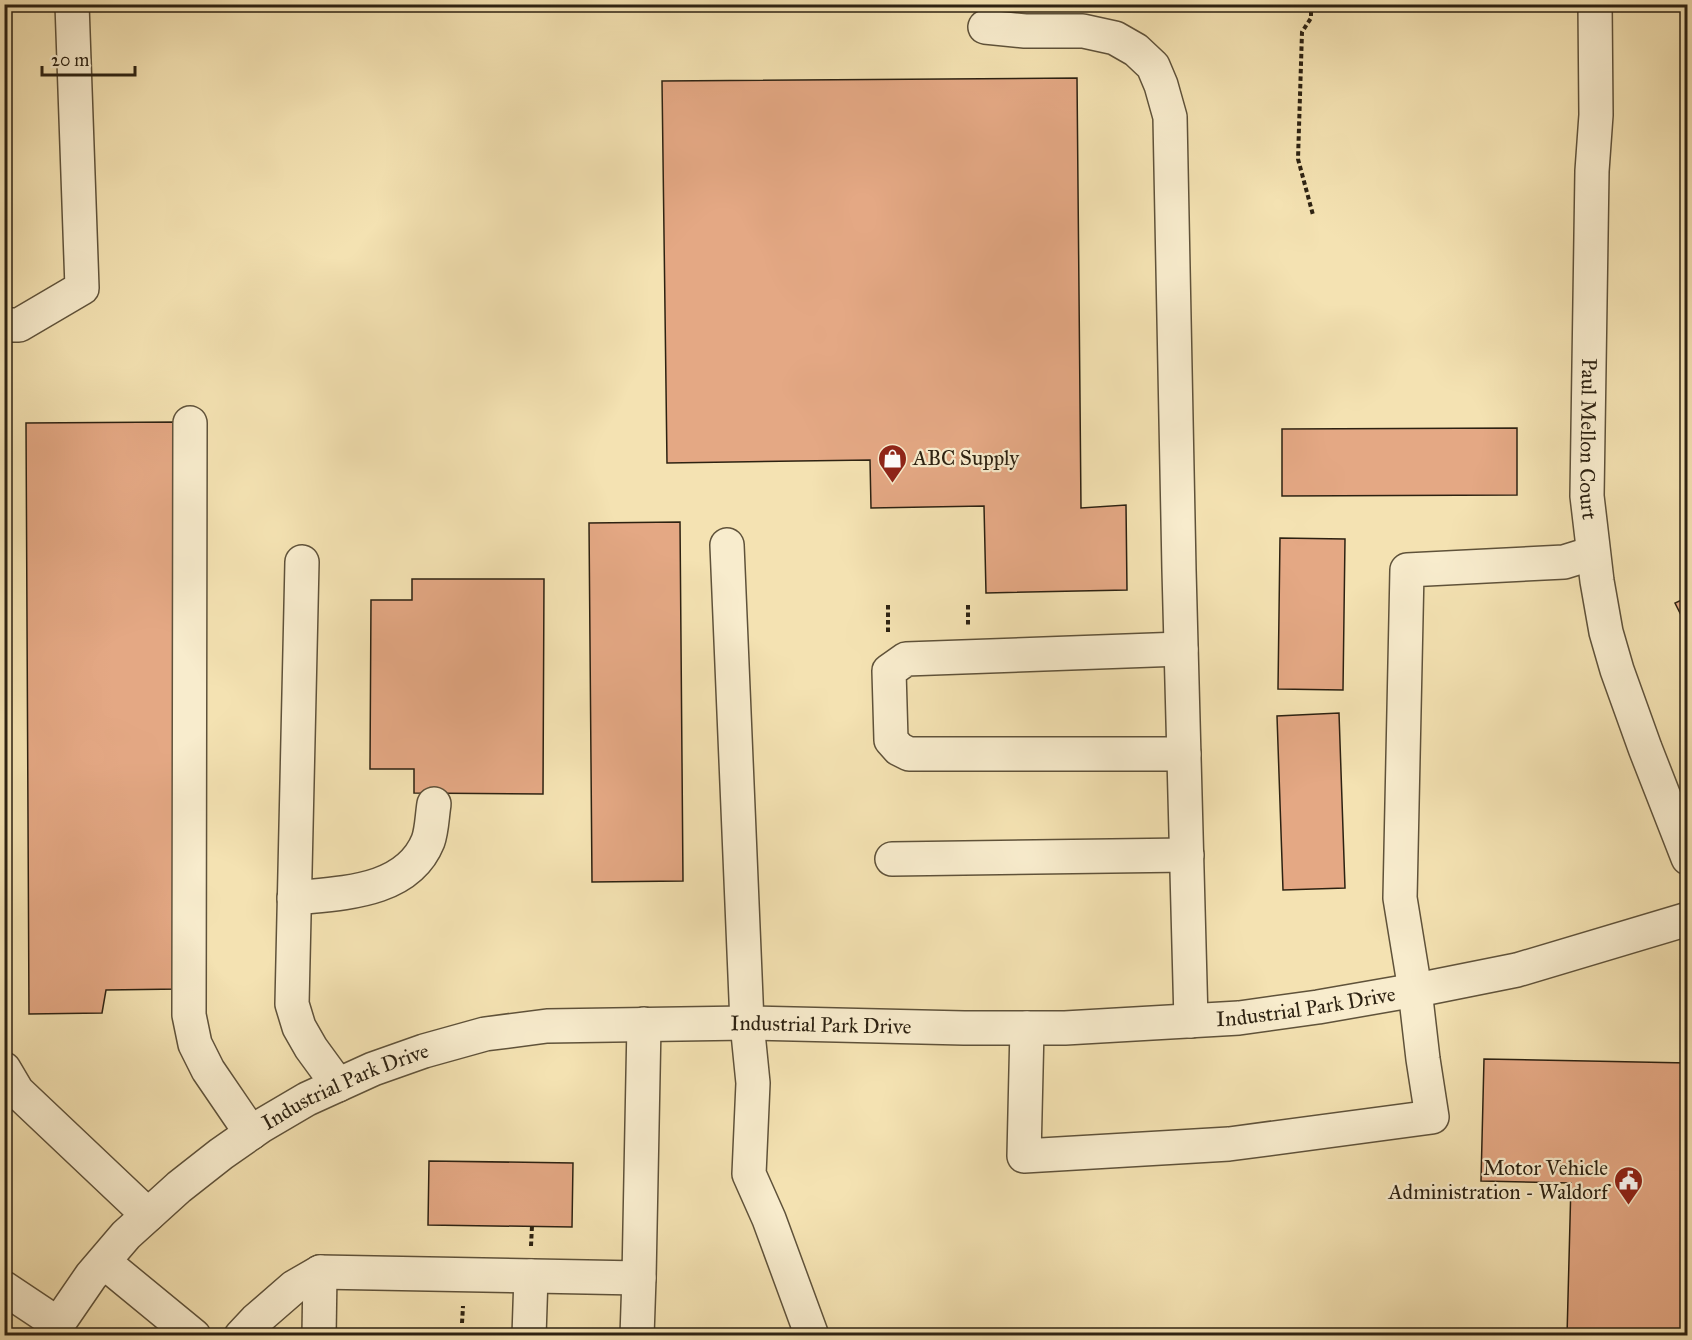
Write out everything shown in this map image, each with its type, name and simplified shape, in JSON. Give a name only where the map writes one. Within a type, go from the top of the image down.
[{"type":"street","points":[[4,326],[19,325],[81,288],[72,4]]},
{"type":"street","name":"Paul Mellon Court","points":[[1595,4],[1596,115],[1592,171],[1587,496],[1596,581],[1606,632],[1617,670],[1688,858]]},
{"type":"street","points":[[985,27],[1083,31],[1115,38],[1136,50],[1153,66],[1170,117],[1191,1021]]},
{"type":"street","points":[[190,423],[189,1015],[195,1044],[208,1070],[251,1133]]},
{"type":"street","points":[[727,545],[747,1023],[753,1083],[749,1174],[769,1219],[812,1335]]},
{"type":"street","points":[[1028,1028],[1024,1156],[1229,1144],[1432,1117],[1400,898],[1407,570],[1564,562],[1593,553]]},
{"type":"street","points":[[302,562],[292,1004],[299,1027],[338,1085]]},
{"type":"street","points":[[1181,649],[906,659],[889,671],[891,740],[899,749],[909,754],[1185,754]]},
{"type":"street","points":[[294,898],[335,894],[370,887],[389,881],[405,872],[419,857],[428,839],[434,804]]},
{"type":"street","points":[[892,859],[1187,855]]},
{"type":"street","name":"Industrial Park Drive","points":[[55,1330],[91,1276],[126,1235],[179,1187],[251,1133],[307,1099],[373,1069],[424,1051],[485,1034],[547,1026],[747,1023],[1065,1028],[1239,1018],[1318,1007],[1517,970],[1688,919]]},
{"type":"street","points":[[637,1335],[644,1024]]},
{"type":"street","points":[[4,1069],[17,1091],[148,1215]]},
{"type":"street","points":[[104,1262],[194,1335]]},
{"type":"street","points":[[242,1335],[294,1287],[320,1272],[639,1278]]},
{"type":"street","points":[[319,1335],[320,1272]]},
{"type":"street","points":[[529,1335],[531,1276]]},
{"type":"street","points":[[4,1288],[55,1330]]},
{"type":"path","points":[[1311,4],[1311,18],[1302,32],[1298,159],[1313,215]]},
{"type":"building","points":[[1077,78],[1081,508],[1126,505],[1127,590],[986,593],[984,506],[871,508],[870,460],[667,463],[662,81]]},
{"type":"building","points":[[1686,156],[1688,156],[1688,251],[1682,251]]},
{"type":"building","points":[[1685,290],[1688,290],[1688,358],[1685,358]]},
{"type":"building","points":[[176,422],[180,989],[106,990],[102,1013],[29,1014],[26,423]]},
{"type":"building","points":[[1517,428],[1517,495],[1282,496],[1282,429]]},
{"type":"building","points":[[680,522],[683,881],[592,882],[589,523]]},
{"type":"building","points":[[1280,538],[1345,539],[1343,690],[1278,689]]},
{"type":"building","points":[[412,579],[544,579],[543,794],[414,793],[414,769],[370,769],[371,600],[412,600]]},
{"type":"building","points":[[1688,597],[1688,629],[1675,603]]},
{"type":"building","points":[[1339,713],[1345,888],[1283,890],[1277,716]]},
{"type":"building","name":"Motor Vehicle Administration - Waldorf","points":[[1484,1059],[1688,1063],[1688,1229],[1685,1336],[1567,1336],[1571,1183],[1481,1181]]},
{"type":"building","points":[[429,1161],[573,1163],[572,1227],[428,1225]]},
{"type":"building","points":[[393,1332],[464,1334],[464,1336],[392,1336]]},
{"type":"place","name":"ABC Supply","points":[[892,484]]},
{"type":"place","name":"Motor Vehicle Administration - Waldorf","points":[[1629,1206]]}]
